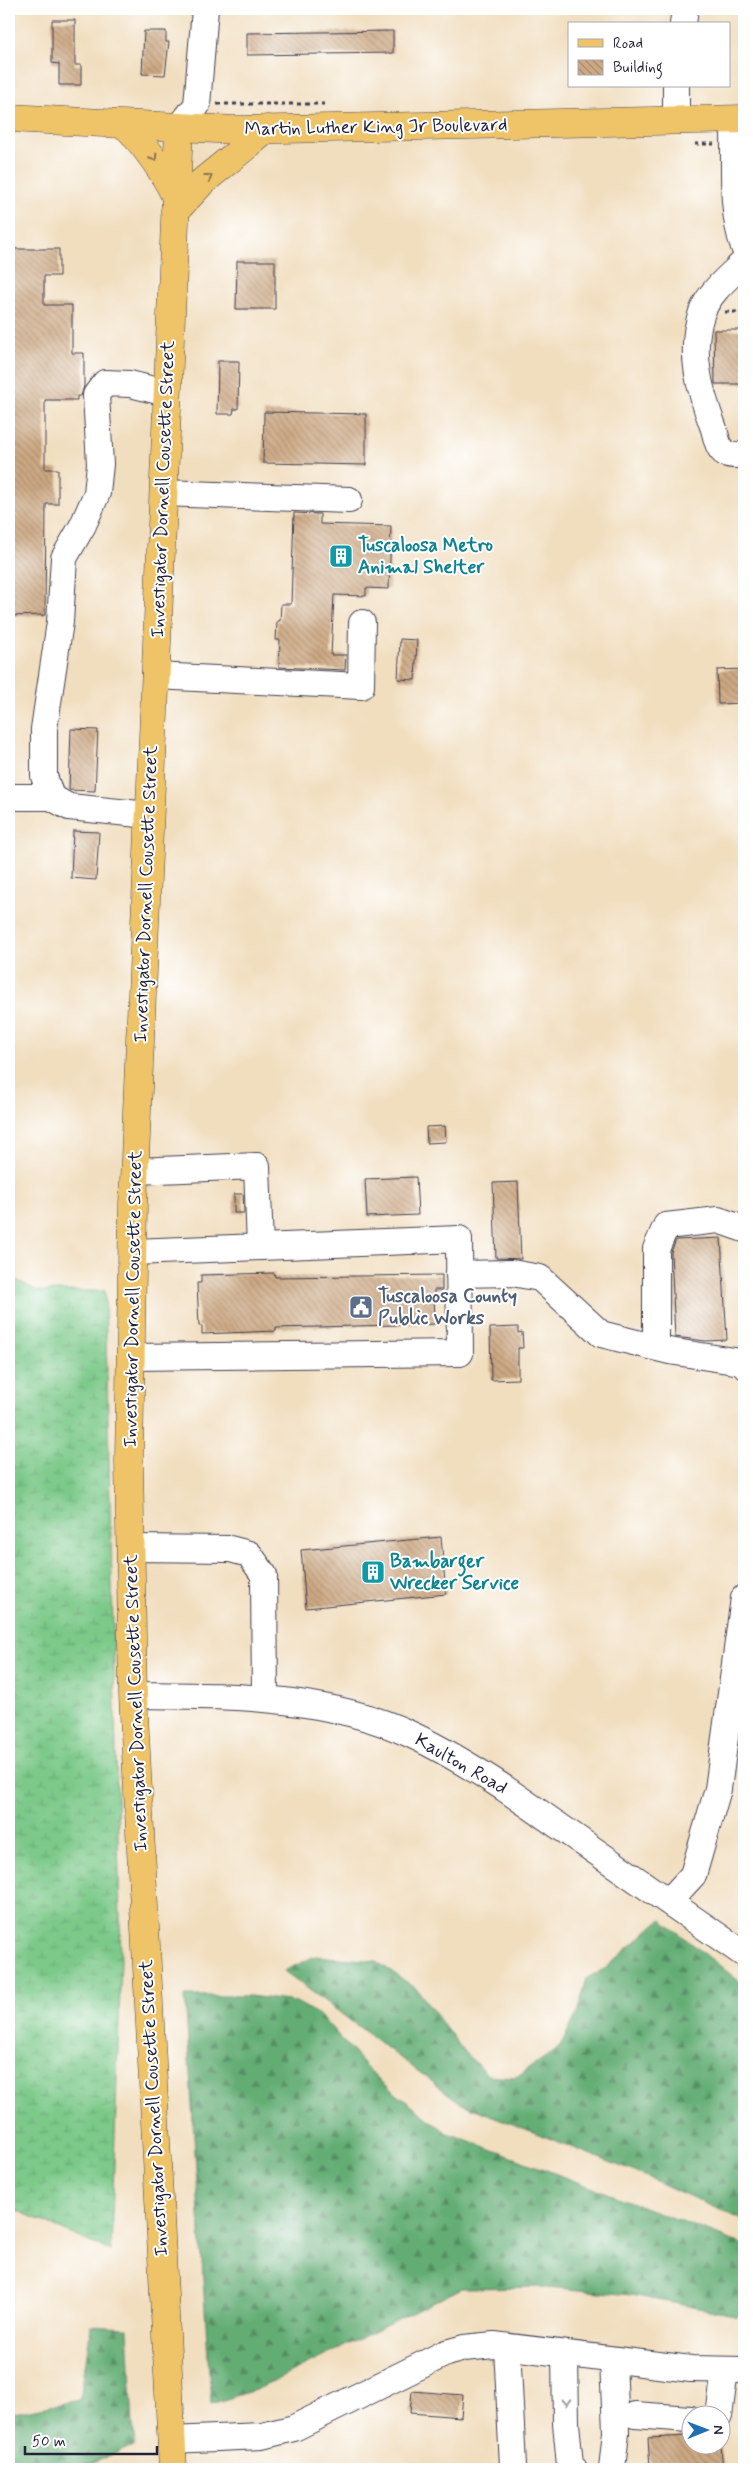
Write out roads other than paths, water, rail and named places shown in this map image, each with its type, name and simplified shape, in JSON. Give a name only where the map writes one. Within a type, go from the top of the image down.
[{"type":"main road","name":"Martin Luther King Jr Boulevard","points":[[9,118],[179,128],[267,129],[739,119]]},
{"type":"main road","points":[[126,125],[150,151],[166,177],[175,203],[267,129]]},
{"type":"main road","name":"Investigator Dornell Cousette Street","points":[[173,2469],[133,1695],[131,1357],[135,1171],[166,393],[179,128]]},
{"type":"street","points":[[179,128],[197,105],[206,9]]},
{"type":"street","points":[[683,22],[685,9]]},
{"type":"street","points":[[676,88],[676,121]]},
{"type":"street","points":[[739,119],[736,203],[740,235],[744,246]]},
{"type":"street","points":[[744,262],[711,294],[702,312],[698,330],[697,363],[701,393],[720,448],[730,454],[744,455]]},
{"type":"street","points":[[51,797],[44,776],[44,729],[60,622],[64,558],[83,525],[97,493],[100,464],[96,394],[105,383],[130,384],[166,393]]},
{"type":"street","points":[[163,493],[349,500]]},
{"type":"street","points":[[155,676],[361,686],[362,623]]},
{"type":"street","points":[[9,797],[51,797],[69,807],[149,815]]},
{"type":"street","points":[[135,1171],[257,1166],[260,1247]]},
{"type":"street","points":[[656,1347],[656,1249],[666,1226],[718,1220],[744,1229]]},
{"type":"street","points":[[131,1357],[460,1352],[459,1239],[133,1252]]},
{"type":"street","points":[[459,1274],[512,1273],[540,1278],[601,1334],[656,1347],[742,1362],[744,1365]]},
{"type":"street","points":[[131,1548],[230,1549],[249,1554],[264,1575],[265,1699]]},
{"type":"street","points":[[668,1901],[693,1876],[718,1789],[744,1598]]},
{"type":"street","name":"Kaulton Road","points":[[133,1695],[222,1696],[265,1699],[350,1713],[412,1735],[469,1765],[504,1788],[744,1954]]},
{"type":"street","points":[[171,2440],[276,2434],[294,2428],[446,2353],[494,2345],[691,2369],[735,2370],[722,2406]]},
{"type":"street","points":[[507,2347],[513,2466]]},
{"type":"street","points":[[565,2354],[566,2423],[570,2465],[574,2469]]},
{"type":"street","points":[[612,2469],[616,2432],[613,2360]]},
{"type":"street","points":[[635,2415],[680,2417]]},
{"type":"place","name":"Tuscaloosa Metro Animal Shelter","points":[[341,556]]},
{"type":"place","name":"Tuscaloosa County Public Works","points":[[361,1307]]},
{"type":"place","name":"Bambarger Wrecker Service","points":[[373,1572]]}]
